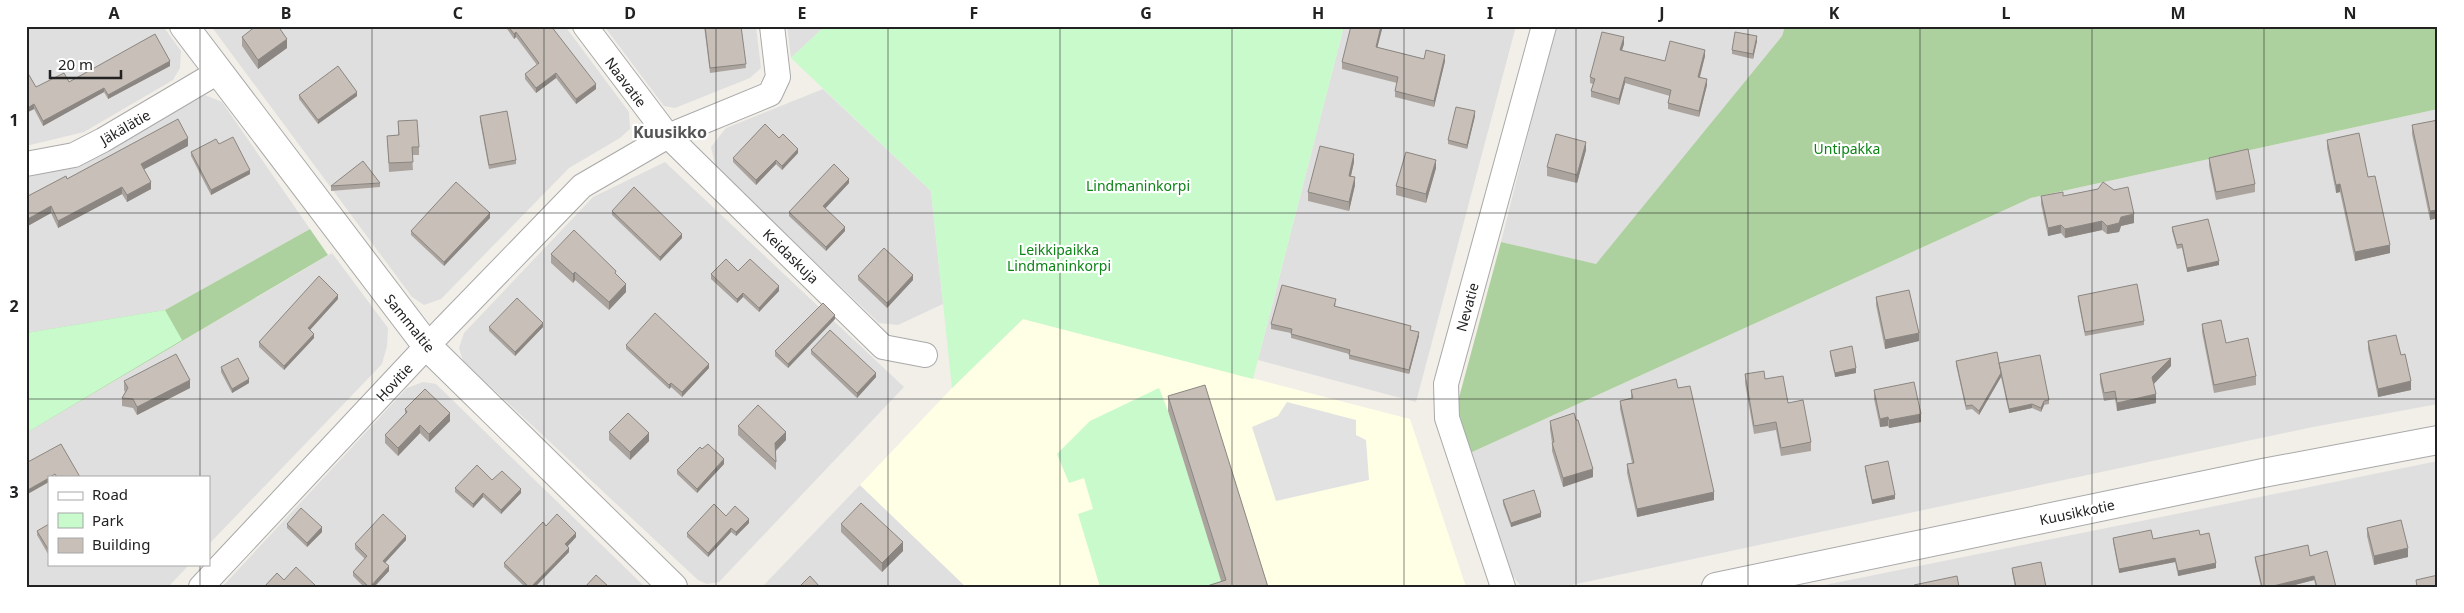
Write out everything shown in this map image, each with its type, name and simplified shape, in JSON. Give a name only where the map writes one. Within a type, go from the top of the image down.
[{"type":"street","name":"Sammaltie","points":[[184,26],[427,346],[673,587]]},
{"type":"street","name":"Naavatie","points":[[585,26],[668,136]]},
{"type":"street","points":[[668,136],[770,94],[778,77],[772,26]]},
{"type":"street","name":"Nevatie","points":[[1503,587],[1447,418],[1446,384],[1544,26]]},
{"type":"street","name":"Jäkälätie","points":[[26,164],[74,155],[218,72]]},
{"type":"street","name":"Hovitie","points":[[201,587],[427,346],[582,186],[668,136]]},
{"type":"street","name":"Keidaskuja","points":[[668,136],[883,347],[924,355]]},
{"type":"street","name":"Kuusikkotie","points":[[1716,587],[2254,475],[2438,440]]},
{"type":"shaded area","points":[[26,26],[163,26],[181,51],[180,68],[173,80],[84,132],[26,146]]},
{"type":"shaded area","points":[[211,26],[565,26],[629,112],[630,129],[620,138],[569,168],[441,299],[424,305],[412,297]]},
{"type":"shaded area","points":[[604,26],[756,26],[761,68],[750,78],[675,108],[664,106]]},
{"type":"shaded area","points":[[787,26],[825,26],[791,58]]},
{"type":"shaded area","points":[[1344,26],[1516,26],[1416,402],[1258,360]]},
{"type":"shaded area","points":[[1555,26],[1785,26],[1782,36],[1596,265],[1501,242]]},
{"type":"shaded area","points":[[823,89],[931,191],[943,304],[898,325],[879,323],[716,168],[711,147],[726,128]]},
{"type":"shaded area","points":[[205,95],[222,102],[310,229],[165,310],[26,333],[26,178],[83,159]]},
{"type":"shaded area","points":[[2438,109],[2438,404],[2313,427],[1562,587],[1527,587],[1520,585],[1508,570],[1470,453],[2031,198]]},
{"type":"shaded area","points":[[665,162],[904,387],[719,582],[707,584],[698,580],[463,361],[459,348],[464,333],[593,197]]},
{"type":"shaded area","points":[[332,253],[388,328],[387,346],[382,364],[210,543],[210,476],[48,476],[48,566],[188,566],[168,587],[26,587],[26,433]]},
{"type":"shaded area","points":[[1023,319],[1410,419],[1466,587],[966,587],[860,485],[952,388]]},
{"type":"shaded area","points":[[423,382],[436,384],[645,587],[222,587],[407,388]]},
{"type":"shaded area","points":[[1287,402],[1356,420],[1356,435],[1366,440],[1369,480],[1276,501],[1252,427],[1278,416]]},
{"type":"shaded area","points":[[2438,461],[2438,587],[1815,587]]},
{"type":"shaded area","points":[[860,485],[966,587],[762,587]]},
{"type":"green space","name":"Lindmaninkorpi","points":[[825,26],[1344,26],[1253,379],[1023,319],[952,388],[931,191],[791,58]]},
{"type":"green space","name":"Untipakka","points":[[1785,26],[2438,26],[2438,109],[2031,198],[1470,453],[1457,405],[1501,242],[1596,264],[1782,36]]},
{"type":"green space","points":[[310,229],[328,255],[26,433],[26,333],[165,310]]},
{"type":"green space","points":[[165,310],[182,340],[26,433],[26,333]]},
{"type":"green space","points":[[1159,388],[1168,411],[1223,587],[1100,587],[1078,514],[1093,509],[1084,478],[1069,483],[1057,454],[1090,421]]},
{"type":"building","points":[[256,26],[278,26],[287,39],[258,60],[242,37]]},
{"type":"building","points":[[508,26],[551,26],[596,84],[576,99],[556,73],[536,88],[525,74],[539,63],[516,32],[514,34]]},
{"type":"building","points":[[705,26],[741,26],[746,64],[710,68]]},
{"type":"building","points":[[1351,26],[1381,26],[1376,47],[1424,59],[1426,50],[1445,55],[1434,101],[1395,91],[1398,77],[1342,62]]},
{"type":"building","points":[[1602,32],[1624,37],[1620,50],[1665,61],[1670,41],[1705,50],[1698,77],[1707,79],[1699,111],[1668,103],[1671,90],[1625,77],[1619,99],[1591,91],[1595,79],[1590,77]]},
{"type":"building","points":[[1735,32],[1757,36],[1753,54],[1732,50]]},
{"type":"building","points":[[155,34],[170,61],[108,95],[104,88],[43,121],[34,104],[26,109],[26,70],[36,87],[64,73],[69,82]]},
{"type":"building","points":[[338,66],[357,92],[318,120],[299,95]]},
{"type":"building","points":[[1456,107],[1475,111],[1467,145],[1448,140]]},
{"type":"building","points":[[507,111],[516,160],[489,165],[480,116]]},
{"type":"building","points":[[178,119],[188,138],[141,164],[151,182],[127,195],[122,187],[58,221],[51,206],[26,220],[26,192],[28,196],[66,176],[67,179]]},
{"type":"building","points":[[417,120],[419,147],[412,147],[413,162],[389,163],[387,136],[399,135],[398,121]]},
{"type":"building","points":[[2438,120],[2438,210],[2430,211],[2412,125]]},
{"type":"building","points":[[765,124],[779,138],[783,134],[798,149],[782,166],[776,160],[756,180],[733,158]]},
{"type":"building","points":[[2359,133],[2368,177],[2375,176],[2390,245],[2355,252],[2340,184],[2336,185],[2327,140]]},
{"type":"building","points":[[1556,134],[1586,142],[1577,175],[1547,167]]},
{"type":"building","points":[[233,137],[250,170],[211,190],[191,152],[216,139],[219,144]]},
{"type":"building","points":[[1320,146],[1354,154],[1349,176],[1355,177],[1349,202],[1308,192]]},
{"type":"building","points":[[2248,149],[2255,184],[2216,192],[2209,158]]},
{"type":"building","points":[[1406,152],[1436,160],[1426,194],[1396,186]]},
{"type":"building","points":[[363,161],[380,183],[331,186]]},
{"type":"building","points":[[834,164],[849,179],[823,206],[845,227],[826,247],[789,212]]},
{"type":"building","points":[[456,182],[490,213],[444,262],[411,231]]},
{"type":"building","points":[[2103,182],[2114,190],[2128,187],[2134,214],[2121,217],[2119,223],[2107,226],[2102,221],[2065,229],[2061,225],[2048,228],[2041,196],[2063,192],[2063,196],[2098,189]]},
{"type":"building","points":[[634,187],[682,234],[660,257],[612,211]]},
{"type":"building","points":[[2208,219],[2219,261],[2187,268],[2182,244],[2177,245],[2172,227]]},
{"type":"building","points":[[574,230],[616,271],[615,273],[626,284],[609,302],[551,254]]},
{"type":"building","points":[[884,248],[913,275],[887,303],[858,276]]},
{"type":"building","points":[[726,259],[738,271],[750,259],[779,286],[759,308],[743,293],[737,299],[711,274]]},
{"type":"building","points":[[319,276],[338,295],[308,328],[314,334],[284,366],[259,342]]},
{"type":"building","points":[[2137,284],[2144,321],[2085,332],[2078,296]]},
{"type":"building","points":[[1282,285],[1336,299],[1334,306],[1411,326],[1410,330],[1419,332],[1409,370],[1349,355],[1350,350],[1291,334],[1292,329],[1271,324]]},
{"type":"building","points":[[1909,290],[1919,333],[1885,340],[1876,297]]},
{"type":"building","points":[[517,298],[543,323],[515,352],[489,327]]},
{"type":"building","points":[[823,303],[835,315],[788,364],[775,351]]},
{"type":"building","points":[[655,313],[709,364],[682,392],[671,383],[669,385],[626,345]]},
{"type":"building","points":[[2221,320],[2226,343],[2248,338],[2256,376],[2214,385],[2202,324]]},
{"type":"building","points":[[830,330],[876,373],[857,393],[811,350]]},
{"type":"building","points":[[2396,335],[2401,355],[2405,354],[2411,381],[2378,389],[2368,341]]},
{"type":"building","points":[[1852,346],[1856,368],[1835,373],[1830,351]]},
{"type":"building","points":[[1997,352],[2001,373],[1979,411],[1972,405],[1966,406],[1956,361]]},
{"type":"building","points":[[176,354],[190,380],[137,407],[133,399],[122,398],[128,388],[124,381]]},
{"type":"building","points":[[2040,355],[2049,400],[2044,401],[2041,408],[2032,404],[2009,409],[1999,363]]},
{"type":"building","points":[[238,358],[249,379],[232,389],[221,367]]},
{"type":"building","points":[[2171,358],[2152,377],[2156,394],[2117,403],[2115,391],[2104,393],[2100,374]]},
{"type":"building","points":[[1764,371],[1765,379],[1783,376],[1788,403],[1803,400],[1811,442],[1781,448],[1776,422],[1754,426],[1745,374]]},
{"type":"building","points":[[1676,379],[1678,388],[1690,386],[1714,492],[1637,509],[1627,464],[1634,463],[1620,401],[1633,398],[1631,390]]},
{"type":"building","points":[[1914,382],[1921,414],[1889,420],[1888,417],[1880,419],[1874,390]]},
{"type":"building","points":[[1205,385],[1268,587],[1204,587],[1226,580],[1168,396]]},
{"type":"building","points":[[425,389],[450,413],[429,434],[420,425],[398,448],[385,435],[407,412],[405,409]]},
{"type":"building","points":[[758,405],[786,432],[775,443],[776,462],[738,426]]},
{"type":"building","points":[[628,413],[649,433],[630,452],[609,432]]},
{"type":"building","points":[[1574,413],[1576,420],[1578,420],[1593,469],[1563,478],[1552,443],[1554,442],[1550,421]]},
{"type":"building","points":[[61,444],[79,476],[56,476],[55,474],[48,476],[48,479],[26,491],[26,463]]},
{"type":"building","points":[[708,444],[724,459],[697,489],[677,470],[700,447],[702,449]]},
{"type":"building","points":[[1888,461],[1895,495],[1872,500],[1865,466]]},
{"type":"building","points":[[477,465],[492,480],[502,471],[521,489],[501,510],[483,493],[473,504],[455,488]]},
{"type":"building","points":[[1534,490],[1541,513],[1511,523],[1503,500]]},
{"type":"building","points":[[861,503],[903,542],[882,563],[841,524]]},
{"type":"building","points":[[714,504],[726,516],[735,506],[749,519],[736,532],[731,528],[708,553],[687,533]]},
{"type":"building","points":[[301,508],[322,527],[307,543],[287,524]]},
{"type":"building","points":[[383,514],[406,536],[383,561],[389,566],[369,587],[353,572],[367,556],[355,544]]},
{"type":"building","points":[[557,514],[576,533],[565,544],[569,548],[529,587],[504,563],[543,522],[546,526]]},
{"type":"building","points":[[2401,520],[2408,548],[2374,556],[2367,528]]},
{"type":"building","points":[[48,525],[48,549],[37,531]]},
{"type":"building","points":[[2151,530],[2153,539],[2199,530],[2200,535],[2209,533],[2216,563],[2178,571],[2175,558],[2119,569],[2113,538]]},
{"type":"building","points":[[2308,545],[2310,556],[2327,551],[2336,587],[2317,587],[2314,576],[2262,587],[2255,557]]},
{"type":"building","points":[[2041,562],[2046,587],[2016,587],[2012,568]]},
{"type":"building","points":[[296,567],[317,587],[264,587],[277,573],[284,580]]},
{"type":"building","points":[[596,575],[609,587],[585,587]]},
{"type":"building","points":[[2438,575],[2438,587],[2417,587],[2416,580]]},
{"type":"building","points":[[810,576],[820,587],[799,587]]},
{"type":"building","points":[[1957,576],[1959,587],[1915,587],[1914,585]]},
{"type":"district","name":"Kuusikko","points":[[670,132]]},
{"type":"park label","name":"Leikkipaikka Lindmaninkorpi","points":[[1059,258]]}]
